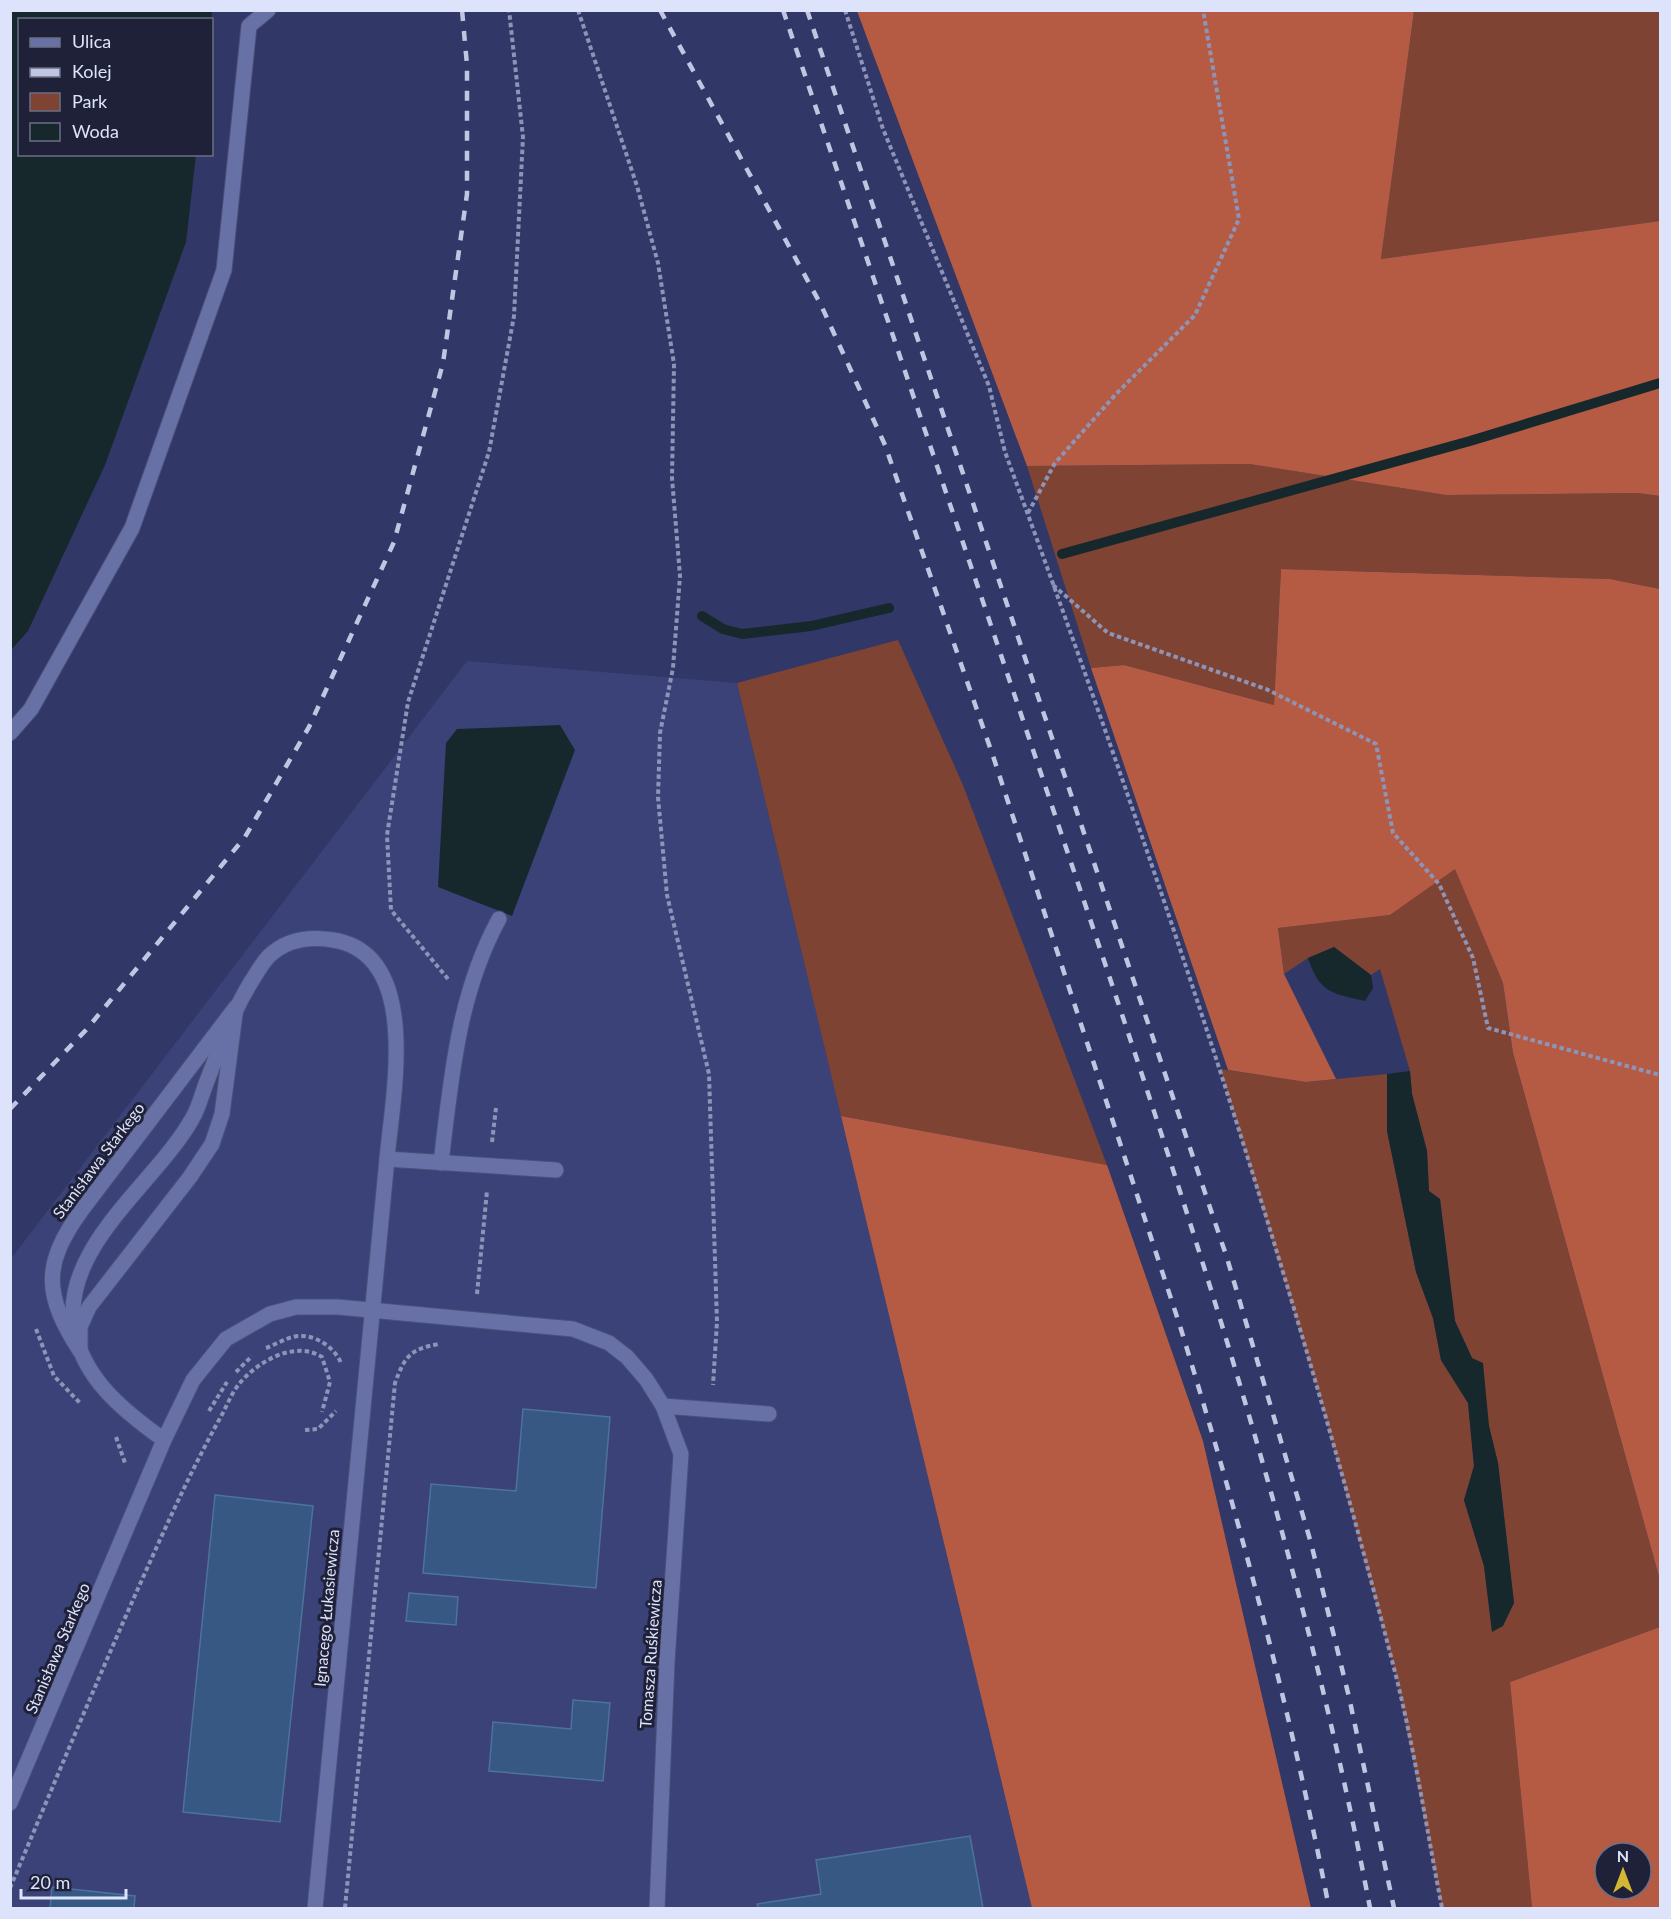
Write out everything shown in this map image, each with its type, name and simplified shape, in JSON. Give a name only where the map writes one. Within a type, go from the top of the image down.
[{"type":"street","points":[[10,734],[31,709],[132,528],[224,270],[249,26],[268,10]]},
{"type":"street","points":[[441,1163],[452,1071],[466,1001],[487,940],[499,919]]},
{"type":"street","name":"Stanisława Starkego","points":[[164,1440],[131,1416],[104,1390],[67,1331],[55,1300],[51,1278],[54,1257],[67,1230],[236,1007],[268,957],[286,943],[310,938],[335,940],[360,950],[379,969]]},
{"type":"street","name":"Ignacego Łukasiewicza","points":[[315,1908],[387,1160],[396,1036],[395,1012],[389,987],[379,969]]},
{"type":"street","name":"Stanisława Starkego","points":[[80,1351],[80,1327],[89,1307],[190,1177],[212,1144],[222,1113],[236,1007]]},
{"type":"street","name":"Stanisława Starkego","points":[[80,1351],[74,1326],[74,1297],[85,1259],[192,1119],[236,1007]]},
{"type":"street","points":[[387,1160],[556,1170]]},
{"type":"street","name":"Stanisława Starkego","points":[[10,1803],[164,1440],[193,1380],[211,1355],[226,1339],[245,1326],[270,1314],[297,1306],[373,1310]]},
{"type":"street","name":"Tomasza Ruśkiewicza","points":[[373,1310],[573,1329],[609,1343],[627,1357],[663,1406],[678,1441],[681,1466],[665,1698],[657,1908]]},
{"type":"street","points":[[663,1406],[769,1414]]},
{"type":"path","points":[[466,1001],[391,910],[387,835],[408,702],[489,452],[514,316],[523,137],[509,10]]},
{"type":"path","points":[[578,10],[643,208],[658,263],[674,364],[672,478],[680,576],[673,668],[660,733],[658,797],[667,896],[709,1074],[717,1322],[712,1409]]},
{"type":"path","points":[[845,10],[883,129],[989,386],[1005,452],[1230,1097],[1320,1398],[1397,1680],[1442,1908]]},
{"type":"path","points":[[1027,514],[1054,464],[1116,394],[1195,315],[1239,219],[1203,10]]},
{"type":"path","points":[[1053,585],[1108,633],[1266,689],[1376,744],[1393,833],[1439,884],[1473,958],[1488,1028],[1660,1075]]},
{"type":"path","points":[[205,1419],[231,1376],[256,1352],[295,1336],[317,1339],[337,1351],[342,1373]]},
{"type":"path","points":[[345,1908],[395,1383],[407,1356],[421,1347],[442,1344]]},
{"type":"path","points":[[10,1888],[120,1627],[188,1477],[239,1384],[257,1366],[276,1357],[297,1350],[311,1350],[322,1357],[330,1382],[322,1412]]},
{"type":"path","points":[[304,1430],[318,1429],[331,1419],[339,1405]]},
{"type":"shaded area","points":[[857,11],[1414,11],[1381,259],[1660,221],[1660,496],[1638,493],[1446,495],[1249,464],[1027,466]]},
{"type":"shaded area","points":[[1281,569],[1610,579],[1660,589],[1660,1580],[1513,1053],[1503,983],[1455,869],[1390,915],[1278,928],[1284,974],[1336,1079],[1306,1082],[1228,1070],[1091,668],[1124,665],[1274,705]]},
{"type":"shaded area","points":[[467,661],[737,683],[1032,1908],[11,1908],[10,1260]]},
{"type":"shaded area","points":[[841,1116],[1107,1165],[1203,1441],[1311,1908],[1032,1908]]},
{"type":"shaded area","points":[[1660,1627],[1660,1908],[1532,1908],[1510,1682]]},
{"type":"green space","points":[[1414,11],[1660,11],[1660,221],[1381,259]]},
{"type":"green space","points":[[1249,464],[1446,495],[1638,493],[1660,496],[1660,589],[1610,579],[1281,569],[1274,705],[1124,665],[1091,668],[1027,466]]},
{"type":"green space","points":[[898,640],[963,785],[1107,1165],[841,1116],[737,683]]},
{"type":"green space","points":[[1455,868],[1503,983],[1513,1053],[1660,1580],[1660,1627],[1510,1682],[1532,1908],[1442,1908],[1397,1680],[1320,1398],[1220,1069],[1306,1082],[1387,1074],[1387,1131],[1416,1272],[1433,1318],[1441,1360],[1468,1403],[1474,1466],[1464,1500],[1484,1566],[1492,1631],[1514,1603],[1498,1463],[1472,1358],[1455,1321],[1440,1199],[1429,1191],[1427,1151],[1412,1094],[1410,1071],[1380,969],[1371,975],[1334,947],[1308,958],[1284,974],[1278,928],[1390,915]]},
{"type":"water","points":[[11,10],[212,11],[211,18],[18,18],[18,156],[196,156],[186,242],[105,465],[28,631],[11,650]]},
{"type":"water","points":[[560,725],[575,750],[512,916],[438,887],[446,743],[457,729]]},
{"type":"water","points":[[1334,947],[1371,975],[1373,988],[1365,1001],[1328,990],[1317,978],[1308,958]]},
{"type":"water","points":[[1410,1071],[1412,1094],[1427,1151],[1429,1191],[1440,1199],[1455,1321],[1472,1358],[1483,1363],[1489,1426],[1498,1463],[1514,1603],[1503,1626],[1492,1632],[1484,1566],[1464,1500],[1474,1466],[1468,1403],[1441,1360],[1433,1318],[1416,1272],[1387,1131],[1387,1074]]},
{"type":"building","points":[[523,1409],[610,1417],[596,1588],[423,1573],[431,1484],[516,1491]]},
{"type":"building","points":[[215,1495],[313,1506],[280,1822],[183,1812]]},
{"type":"building","points":[[409,1593],[458,1597],[456,1625],[406,1621]]},
{"type":"building","points":[[573,1700],[610,1703],[603,1781],[489,1771],[493,1722],[571,1729]]},
{"type":"building","points":[[970,1836],[983,1908],[758,1908],[757,1904],[821,1894],[816,1860]]},
{"type":"building","points":[[52,1887],[135,1896],[134,1908],[50,1908]]},
{"type":"waterway","points":[[1062,554],[1470,441],[1660,383]]},
{"type":"waterway","points":[[702,616],[723,629],[742,634],[811,626],[889,608]]},
{"type":"railway","points":[[10,1109],[86,1030],[245,837],[309,727],[394,542],[443,363],[467,194],[467,65],[462,10]]},
{"type":"railway","points":[[660,10],[821,305],[885,445],[994,759],[1180,1326],[1223,1470],[1281,1688],[1329,1908]]},
{"type":"railway","points":[[783,10],[1128,1034],[1208,1281],[1246,1404],[1314,1654],[1344,1780],[1370,1908]]},
{"type":"railway","points":[[807,10],[1227,1258],[1311,1543],[1349,1697],[1394,1908]]}]
